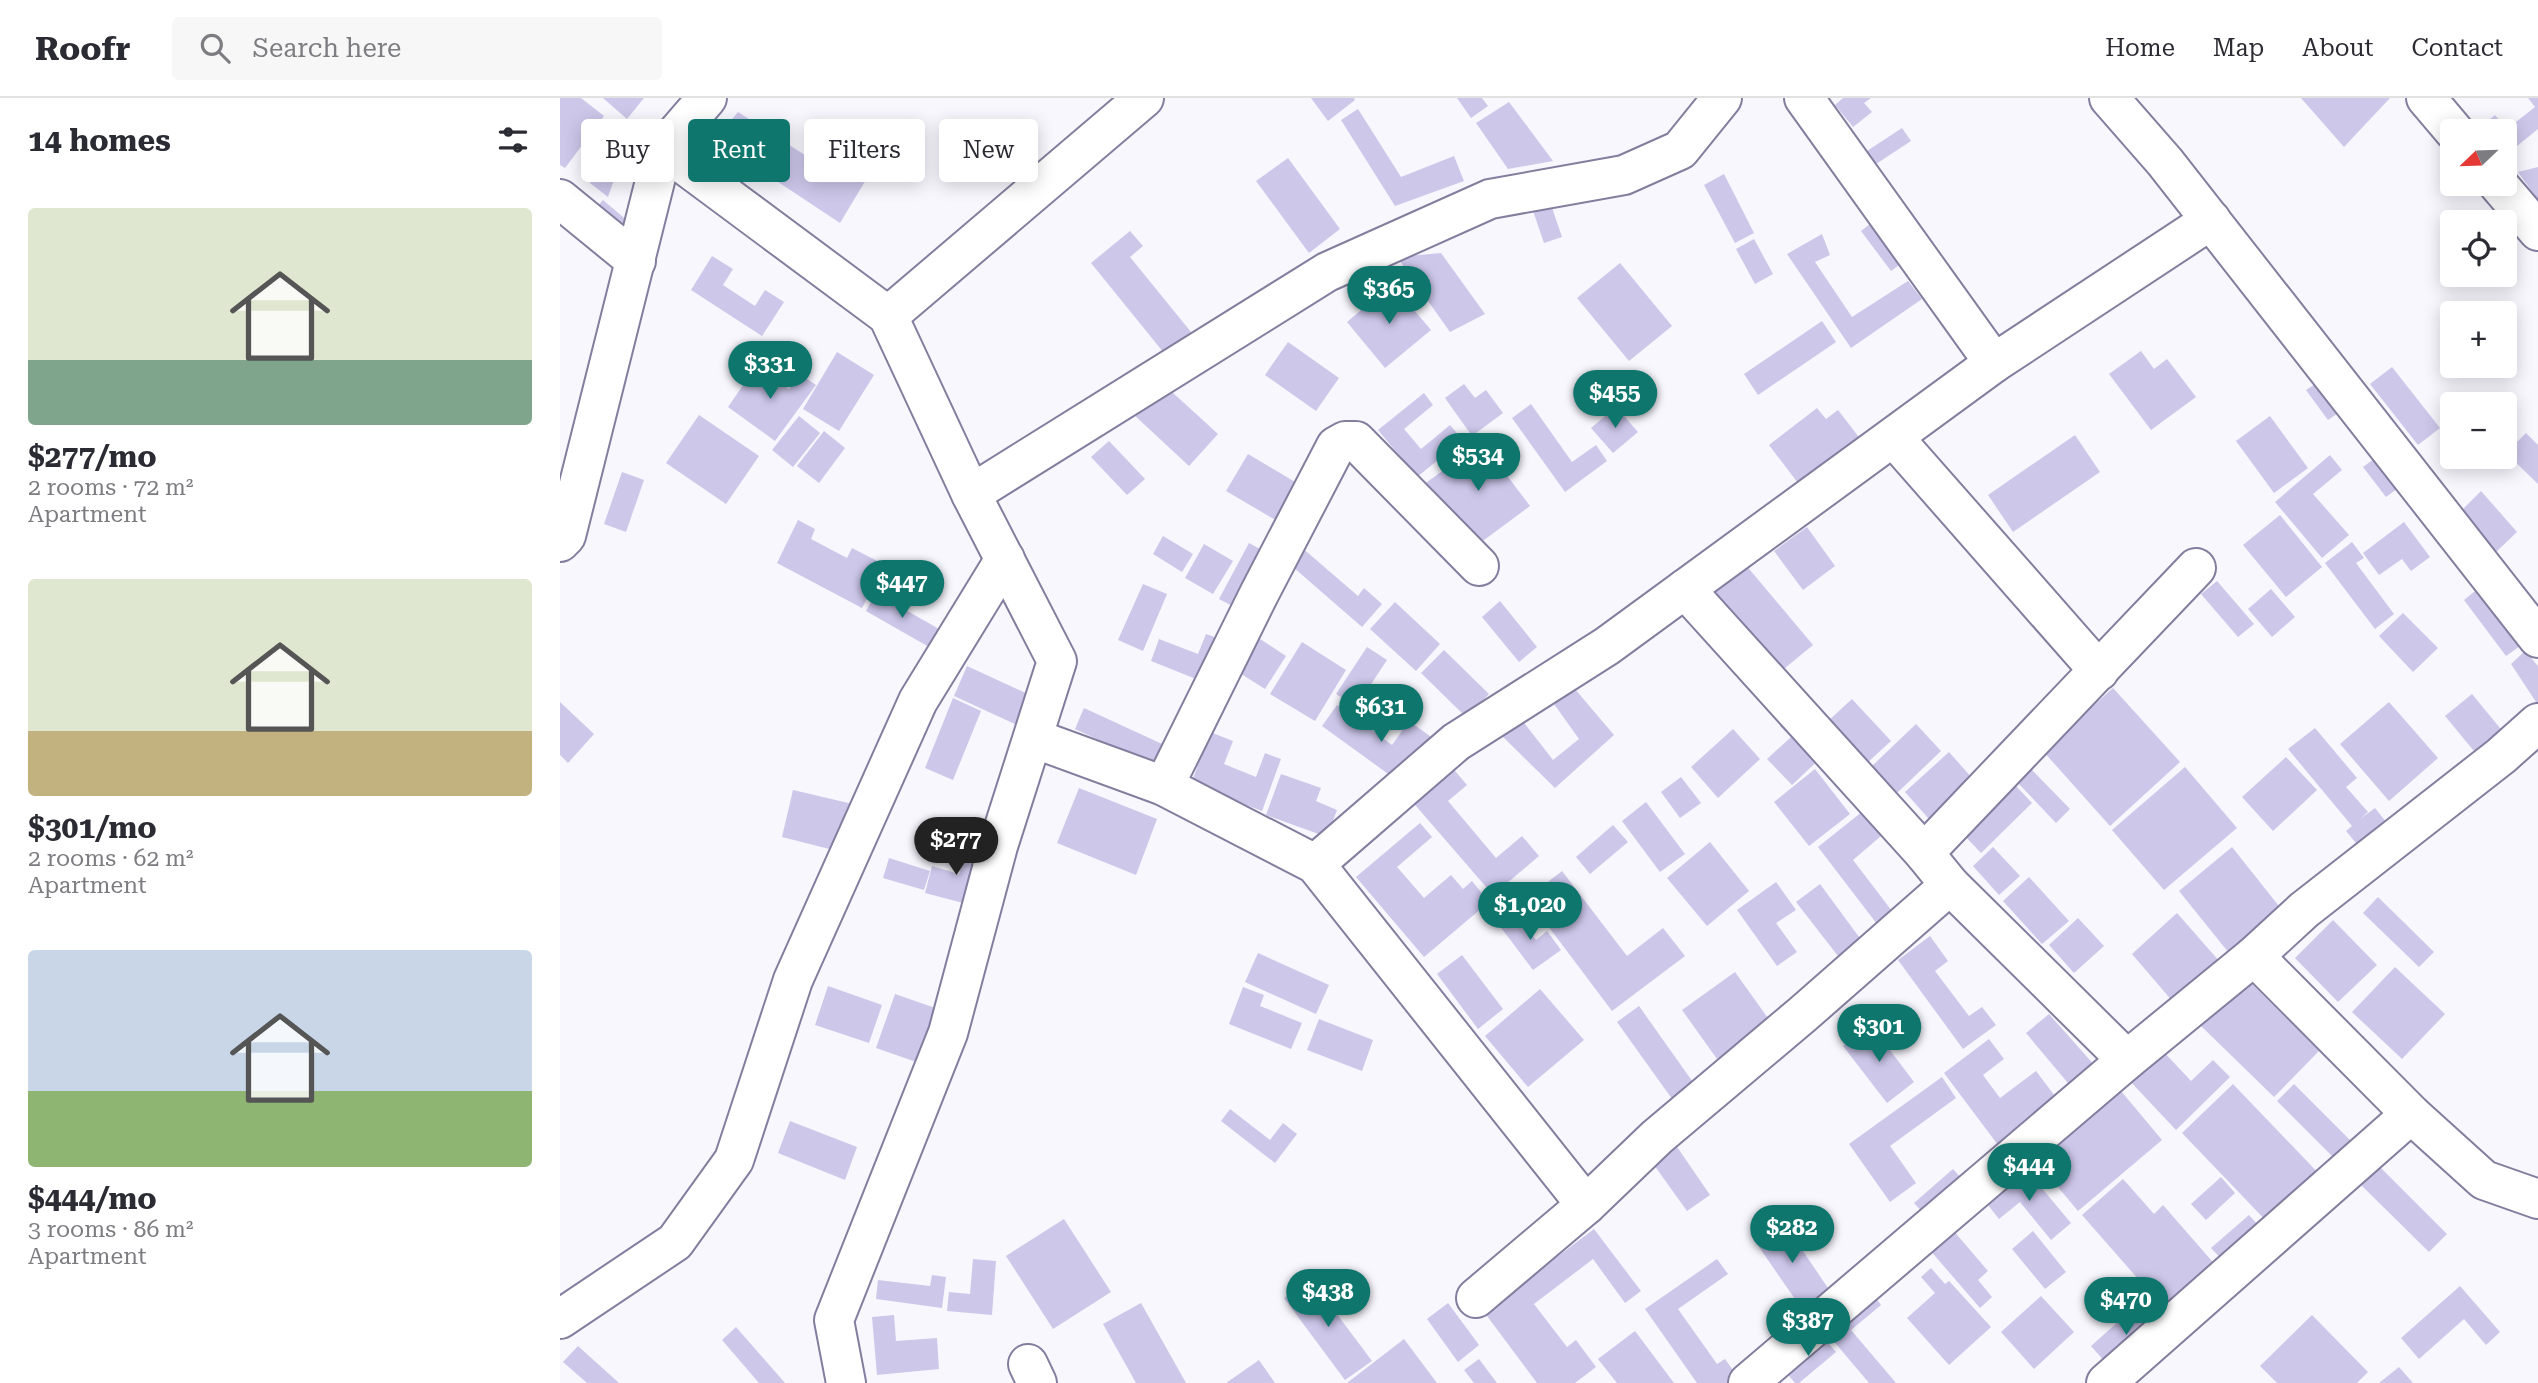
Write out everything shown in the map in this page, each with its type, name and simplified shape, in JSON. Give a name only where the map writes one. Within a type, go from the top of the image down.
[{"type":"street","points":[[674,136],[707,98]]},
{"type":"street","points":[[888,316],[1144,98]]},
{"type":"street","points":[[971,494],[1327,272],[1490,199],[1624,175],[1681,150],[1722,98]]},
{"type":"street","points":[[1804,98],[1994,363]]},
{"type":"street","points":[[2109,98],[2165,162],[2538,638]]},
{"type":"street","points":[[2426,98],[2444,119]]},
{"type":"street","points":[[674,157],[888,316],[971,494],[1057,661],[998,846],[948,1033],[834,1320],[846,1383]]},
{"type":"street","points":[[562,537],[655,182]]},
{"type":"street","points":[[2508,196],[2538,231]]},
{"type":"street","points":[[560,199],[636,261]]},
{"type":"street","points":[[1315,864],[1456,741],[1607,646],[1994,363],[2211,220]]},
{"type":"street","points":[[1894,438],[2099,671]]},
{"type":"street","points":[[1164,786],[1336,446],[1345,441],[1356,441],[1479,566]]},
{"type":"street","points":[[560,1319],[675,1242],[734,1160],[793,980],[832,891],[918,701],[1005,559]]},
{"type":"street","points":[[1924,853],[2196,568]]},
{"type":"street","points":[[1685,589],[1950,885],[2127,1060]]},
{"type":"street","points":[[1748,1383],[2127,1060],[2254,956],[2304,910],[2501,756],[2538,723]]},
{"type":"street","points":[[1033,738],[1164,786],[1315,864],[1586,1205]]},
{"type":"street","points":[[1476,1298],[1586,1205],[1657,1137],[1950,885]]},
{"type":"street","points":[[2254,956],[2411,1114],[2484,1180],[2538,1199]]},
{"type":"street","points":[[2106,1383],[2411,1114]]},
{"type":"building","points":[[560,98],[581,98],[604,116],[602,119],[581,119],[581,147],[565,168],[560,165]]},
{"type":"building","points":[[603,98],[644,98],[627,119]]},
{"type":"building","points":[[1311,98],[1354,98],[1355,100],[1328,121]]},
{"type":"building","points":[[1457,98],[1482,98],[1488,106],[1471,118]]},
{"type":"building","points":[[1843,98],[1871,98],[1864,103],[1872,112],[1853,127],[1835,105]]},
{"type":"building","points":[[2301,98],[2390,98],[2344,147]]},
{"type":"building","points":[[2528,98],[2538,98],[2538,129],[2517,146],[2517,121],[2535,107]]},
{"type":"building","points":[[1509,102],[1553,161],[1508,169],[1476,123]]},
{"type":"building","points":[[1358,109],[1401,177],[1454,156],[1464,181],[1395,206],[1341,120]]},
{"type":"building","points":[[738,112],[749,119],[732,119]]},
{"type":"building","points":[[1902,128],[1911,141],[1876,164],[1867,151]]},
{"type":"building","points":[[790,145],[804,154],[804,182],[865,182],[840,223],[778,182],[790,182]]},
{"type":"building","points":[[1288,158],[1340,229],[1309,253],[1256,181]]},
{"type":"building","points":[[2538,167],[2538,200],[2518,172]]},
{"type":"building","points":[[1724,174],[1754,233],[1735,243],[1704,185]]},
{"type":"building","points":[[590,182],[613,182],[608,197]]},
{"type":"building","points":[[1549,199],[1562,237],[1544,243],[1531,205]]},
{"type":"building","points":[[603,200],[630,223],[618,236],[591,213]]},
{"type":"building","points":[[1875,220],[1906,260],[1891,271],[1861,231]]},
{"type":"building","points":[[1130,231],[1143,246],[1130,257],[1191,332],[1164,353],[1091,263]]},
{"type":"building","points":[[1822,234],[1830,255],[1815,262],[1852,317],[1908,281],[1922,299],[1851,348],[1787,254]]},
{"type":"building","points":[[1754,239],[1773,274],[1755,284],[1736,249]]},
{"type":"building","points":[[1441,253],[1485,314],[1450,332],[1397,257]]},
{"type":"building","points":[[712,256],[733,269],[723,285],[755,306],[765,290],[784,302],[762,336],[691,290]]},
{"type":"building","points":[[1620,263],[1672,326],[1629,361],[1577,298]]},
{"type":"building","points":[[1392,284],[1431,330],[1385,368],[1347,322]]},
{"type":"building","points":[[1822,321],[1836,342],[1758,395],[1744,374]]},
{"type":"building","points":[[1288,342],[1339,378],[1316,411],[1265,375]]},
{"type":"building","points":[[2141,351],[2154,369],[2167,359],[2196,397],[2151,430],[2109,374]]},
{"type":"building","points":[[837,352],[874,375],[839,431],[803,409]]},
{"type":"building","points":[[757,365],[789,389],[800,374],[816,385],[775,441],[728,407]]},
{"type":"building","points":[[2392,367],[2440,428],[2418,445],[2370,384]]},
{"type":"building","points":[[2323,379],[2344,409],[2328,420],[2306,390]]},
{"type":"building","points":[[1464,384],[1475,398],[1486,390],[1503,413],[1472,436],[1445,398]]},
{"type":"building","points":[[1171,391],[1218,434],[1189,466],[1132,413]]},
{"type":"building","points":[[1424,393],[1433,405],[1404,429],[1421,449],[1450,425],[1463,440],[1417,477],[1378,430]]},
{"type":"building","points":[[1531,404],[1572,462],[1596,445],[1607,461],[1565,492],[1512,418]]},
{"type":"building","points":[[1616,407],[1638,432],[1613,453],[1591,428]]},
{"type":"building","points":[[1817,408],[1826,419],[1838,410],[1865,445],[1804,491],[1769,445]]},
{"type":"building","points":[[699,415],[759,456],[726,504],[666,463]]},
{"type":"building","points":[[799,416],[820,433],[793,467],[772,450]]},
{"type":"building","points":[[2270,416],[2308,468],[2274,493],[2236,441]]},
{"type":"building","points":[[824,431],[845,448],[819,483],[797,466]]},
{"type":"building","points":[[2526,433],[2538,445],[2538,484],[2517,464],[2517,442]]},
{"type":"building","points":[[2075,435],[2100,472],[2013,532],[1988,495]]},
{"type":"building","points":[[1109,441],[1145,479],[1127,495],[1091,457]]},
{"type":"building","points":[[1482,442],[1530,506],[1480,543],[1423,485]]},
{"type":"building","points":[[1248,454],[1305,488],[1284,525],[1226,491]]},
{"type":"building","points":[[2330,455],[2342,470],[2313,494],[2349,535],[2322,558],[2275,502]]},
{"type":"building","points":[[2378,456],[2401,486],[2386,497],[2363,467]]},
{"type":"building","points":[[622,472],[644,480],[626,532],[604,524]]},
{"type":"building","points":[[2481,491],[2517,532],[2496,552],[2462,510]]},
{"type":"building","points":[[2280,515],[2322,567],[2286,597],[2243,545]]},
{"type":"building","points":[[798,520],[815,529],[811,539],[847,558],[852,548],[885,565],[862,608],[777,563]]},
{"type":"building","points":[[2404,522],[2430,557],[2411,571],[2402,559],[2379,575],[2363,553]]},
{"type":"building","points":[[1807,527],[1835,566],[1803,590],[1774,551]]},
{"type":"building","points":[[1163,536],[1193,554],[1182,572],[1153,554]]},
{"type":"building","points":[[2352,542],[2364,558],[2356,563],[2394,614],[2375,629],[2325,563]]},
{"type":"building","points":[[1249,543],[1269,554],[1240,610],[1219,599]]},
{"type":"building","points":[[1204,544],[1233,561],[1213,594],[1185,578]]},
{"type":"building","points":[[1300,546],[1358,596],[1364,588],[1382,604],[1362,627],[1286,561]]},
{"type":"building","points":[[1745,564],[1813,645],[1779,673],[1711,592]]},
{"type":"building","points":[[2217,581],[2254,624],[2238,637],[2201,594]]},
{"type":"building","points":[[1143,584],[1167,594],[1143,651],[1118,640]]},
{"type":"building","points":[[2480,587],[2523,644],[2506,656],[2464,600]]},
{"type":"building","points":[[2271,589],[2295,617],[2272,637],[2248,609]]},
{"type":"building","points":[[876,593],[939,629],[929,647],[866,611]]},
{"type":"building","points":[[1500,601],[1537,647],[1519,662],[1482,617]]},
{"type":"building","points":[[1395,602],[1440,644],[1416,671],[1370,629]]},
{"type":"building","points":[[2403,613],[2438,648],[2413,672],[2379,636]]},
{"type":"building","points":[[1206,634],[1223,640],[1206,683],[1151,661],[1159,639],[1198,654]]},
{"type":"building","points":[[1260,639],[1286,656],[1265,689],[1238,672]]},
{"type":"building","points":[[1302,642],[1346,670],[1315,721],[1270,694]]},
{"type":"building","points":[[1367,647],[1387,660],[1356,707],[1336,694]]},
{"type":"building","points":[[1444,650],[1489,694],[1467,718],[1421,673]]},
{"type":"building","points":[[2525,651],[2538,666],[2538,705],[2511,664]]},
{"type":"building","points":[[967,666],[1030,695],[1017,725],[954,696]]},
{"type":"building","points":[[1569,682],[1614,735],[1555,788],[1498,732],[1518,715],[1553,760],[1579,739],[1549,697]]},
{"type":"building","points":[[2113,688],[2180,762],[2110,826],[2043,751]]},
{"type":"building","points":[[2472,694],[2509,739],[2483,762],[2445,716]]},
{"type":"building","points":[[953,698],[981,711],[953,780],[925,768]]},
{"type":"building","points":[[1852,699],[1891,741],[1866,764],[1827,722]]},
{"type":"building","points":[[560,702],[594,734],[568,763],[560,755]]},
{"type":"building","points":[[2389,702],[2438,758],[2389,801],[2340,744]]},
{"type":"building","points":[[1337,705],[1392,745],[1409,721],[1434,739],[1402,784],[1322,726]]},
{"type":"building","points":[[1084,708],[1173,749],[1164,770],[1075,729]]},
{"type":"building","points":[[1790,716],[1826,753],[1792,785],[1767,759],[1791,737],[1780,726]]},
{"type":"building","points":[[1916,724],[1941,751],[1896,794],[1871,767]]},
{"type":"building","points":[[2315,728],[2357,778],[2346,787],[2368,812],[2360,819],[2375,808],[2394,832],[2365,854],[2346,831],[2352,826],[2288,749]]},
{"type":"building","points":[[1733,729],[1760,759],[1718,798],[1691,767]]},
{"type":"building","points":[[1210,732],[1233,741],[1224,764],[1256,777],[1265,753],[1281,759],[1262,811],[1191,784]]},
{"type":"building","points":[[1949,752],[1980,787],[1936,827],[1905,792]]},
{"type":"building","points":[[2286,757],[2317,790],[2273,831],[2242,797]]},
{"type":"building","points":[[1450,765],[1467,785],[1448,801],[1496,858],[1522,836],[1539,856],[1493,895],[1410,799]]},
{"type":"building","points":[[2185,767],[2237,828],[2164,890],[2112,830]]},
{"type":"building","points":[[1815,769],[1850,814],[1809,846],[1774,802]]},
{"type":"building","points":[[2031,769],[2070,809],[2056,823],[2017,782]]},
{"type":"building","points":[[1281,774],[1321,788],[1316,801],[1337,810],[1327,837],[1266,815]]},
{"type":"building","points":[[1681,777],[1701,803],[1680,818],[1661,792]]},
{"type":"building","points":[[2015,785],[2032,803],[1981,853],[1963,834]]},
{"type":"building","points":[[1079,788],[1157,819],[1136,875],[1057,843]]},
{"type":"building","points":[[793,790],[857,805],[845,853],[782,837]]},
{"type":"building","points":[[1646,802],[1685,854],[1660,872],[1622,821]]},
{"type":"building","points":[[1868,807],[1888,830],[1853,860],[1892,911],[1877,924],[1818,847]]},
{"type":"building","points":[[1420,823],[1432,837],[1397,867],[1424,898],[1451,875],[1463,889],[1472,881],[1489,902],[1424,957],[1356,877]]},
{"type":"building","points":[[1613,825],[1628,842],[1590,874],[1576,857]]},
{"type":"building","points":[[968,840],[983,844],[967,904],[925,893],[932,866],[959,874]]},
{"type":"building","points":[[1710,842],[1749,891],[1707,926],[1667,878]]},
{"type":"building","points":[[1993,847],[2020,876],[1999,895],[1973,866]]},
{"type":"building","points":[[2232,847],[2286,915],[2233,958],[2179,891]]},
{"type":"building","points":[[889,858],[930,871],[924,890],[883,878]]},
{"type":"building","points":[[1562,871],[1627,956],[1663,928],[1685,956],[1612,1011],[1527,898]]},
{"type":"building","points":[[2029,877],[2069,921],[2042,944],[2003,901]]},
{"type":"building","points":[[1776,882],[1796,910],[1776,923],[1797,952],[1777,966],[1737,910]]},
{"type":"building","points":[[1820,884],[1862,941],[1838,956],[1796,902]]},
{"type":"building","points":[[2378,897],[2434,952],[2419,967],[2363,913]]},
{"type":"building","points":[[1515,913],[1536,940],[1547,931],[1561,950],[1533,970],[1499,925]]},
{"type":"building","points":[[2177,913],[2220,962],[2174,1003],[2132,954]]},
{"type":"building","points":[[2078,918],[2104,946],[2074,973],[2049,945]]},
{"type":"building","points":[[2333,920],[2377,965],[2338,1002],[2295,958]]},
{"type":"building","points":[[1930,936],[1948,961],[1935,971],[1969,1016],[1982,1007],[1996,1025],[1963,1049],[1898,960]]},
{"type":"building","points":[[1258,953],[1329,985],[1316,1014],[1245,982]]},
{"type":"building","points":[[1462,955],[1503,1009],[1478,1029],[1437,974]]},
{"type":"building","points":[[2395,967],[2445,1014],[2402,1059],[2352,1012]]},
{"type":"building","points":[[1735,972],[1770,1021],[1717,1059],[1682,1010]]},
{"type":"building","points":[[2246,978],[2319,1051],[2274,1097],[2200,1025]]},
{"type":"building","points":[[828,986],[882,1005],[869,1043],[815,1025]]},
{"type":"building","points":[[1243,987],[1264,995],[1260,1006],[1302,1023],[1291,1049],[1229,1024]]},
{"type":"building","points":[[1540,989],[1584,1040],[1528,1087],[1485,1036]]},
{"type":"building","points":[[895,994],[941,1010],[922,1064],[876,1048]]},
{"type":"building","points":[[1639,1006],[1702,1095],[1680,1110],[1617,1022]]},
{"type":"building","points":[[2049,1014],[2096,1067],[2073,1089],[2026,1033]]},
{"type":"building","points":[[1319,1019],[1373,1040],[1362,1071],[1307,1050]]},
{"type":"building","points":[[1871,1025],[1914,1082],[1887,1103],[1843,1046]]},
{"type":"building","points":[[1989,1039],[2004,1059],[1983,1075],[2000,1098],[2036,1071],[2064,1108],[2004,1153],[1944,1073]]},
{"type":"building","points":[[2161,1049],[2191,1081],[2213,1060],[2230,1077],[2176,1130],[2128,1079]]},
{"type":"building","points":[[1942,1077],[1956,1098],[1890,1146],[1916,1183],[1890,1202],[1849,1144]]},
{"type":"building","points":[[2233,1084],[2324,1179],[2273,1228],[2182,1133]]},
{"type":"building","points":[[2294,1084],[2358,1148],[2341,1165],[2277,1101]]},
{"type":"building","points":[[2116,1085],[2162,1140],[2078,1211],[2032,1156]]},
{"type":"building","points":[[1230,1109],[1270,1140],[1283,1123],[1297,1134],[1275,1163],[1221,1121]]},
{"type":"building","points":[[790,1121],[857,1147],[845,1180],[778,1153]]},
{"type":"building","points":[[1673,1141],[1710,1195],[1687,1211],[1649,1158]]},
{"type":"building","points":[[2379,1166],[2447,1234],[2429,1252],[2360,1184]]},
{"type":"building","points":[[2024,1167],[2071,1223],[2051,1240],[2020,1202],[1999,1219],[1984,1200]]},
{"type":"building","points":[[1953,1169],[1968,1186],[1930,1220],[1914,1203]]},
{"type":"building","points":[[2221,1177],[2235,1193],[2206,1220],[2191,1204]]},
{"type":"building","points":[[2123,1179],[2154,1214],[2163,1205],[2225,1276],[2175,1321],[2082,1215]]},
{"type":"building","points":[[1778,1214],[1834,1297],[1806,1315],[1750,1234]]},
{"type":"building","points":[[2249,1215],[2267,1235],[2230,1268],[2211,1248]]},
{"type":"building","points":[[1064,1219],[1111,1292],[1053,1329],[1006,1256]]},
{"type":"building","points":[[1594,1229],[1641,1291],[1625,1303],[1593,1259],[1534,1304],[1567,1347],[1576,1340],[1596,1367],[1575,1383],[1537,1383],[1484,1312]]},
{"type":"building","points":[[1952,1229],[1988,1271],[1978,1280],[1992,1297],[1980,1308],[1929,1249]]},
{"type":"building","points":[[2033,1231],[2066,1272],[2045,1289],[2012,1249]]},
{"type":"building","points":[[973,1259],[996,1261],[992,1315],[947,1311],[949,1292],[970,1294]]},
{"type":"building","points":[[1717,1259],[1728,1274],[1678,1309],[1717,1364],[1725,1359],[1740,1380],[1736,1383],[1697,1383],[1645,1309]]},
{"type":"building","points":[[1931,1268],[1945,1284],[1949,1281],[1991,1327],[1949,1365],[1907,1318],[1935,1293],[1921,1277]]},
{"type":"building","points":[[932,1275],[946,1277],[942,1308],[876,1299],[878,1280],[930,1286]]},
{"type":"building","points":[[1310,1278],[1372,1361],[1345,1380],[1284,1298]]},
{"type":"building","points":[[2460,1286],[2500,1332],[2486,1345],[2464,1319],[2419,1359],[2401,1338]]},
{"type":"building","points":[[1872,1293],[1881,1305],[1851,1330],[1896,1383],[1869,1383],[1826,1332]]},
{"type":"building","points":[[2041,1296],[2074,1332],[2034,1369],[2001,1332]]},
{"type":"building","points":[[1141,1303],[1186,1383],[1136,1383],[1103,1324]]},
{"type":"building","points":[[1448,1303],[1479,1345],[1458,1362],[1427,1319]]},
{"type":"building","points":[[2138,1304],[2160,1329],[2113,1371],[2091,1346]]},
{"type":"building","points":[[894,1315],[896,1341],[937,1338],[939,1369],[877,1375],[872,1317]]},
{"type":"building","points":[[2312,1315],[2368,1372],[2357,1383],[2277,1383],[2260,1366]]},
{"type":"building","points":[[736,1327],[785,1383],[759,1383],[722,1340]]},
{"type":"building","points":[[1635,1331],[1674,1383],[1617,1383],[1598,1359]]},
{"type":"building","points":[[1819,1332],[1836,1352],[1799,1383],[1795,1383],[1780,1365]]},
{"type":"building","points":[[1404,1339],[1437,1383],[1347,1383]]},
{"type":"building","points":[[578,1346],[619,1383],[587,1383],[563,1362]]},
{"type":"building","points":[[1479,1359],[1497,1383],[1474,1383],[1464,1370]]},
{"type":"building","points":[[1259,1360],[1275,1383],[1226,1383]]},
{"type":"building","points":[[2399,1367],[2413,1383],[2379,1383]]}]
